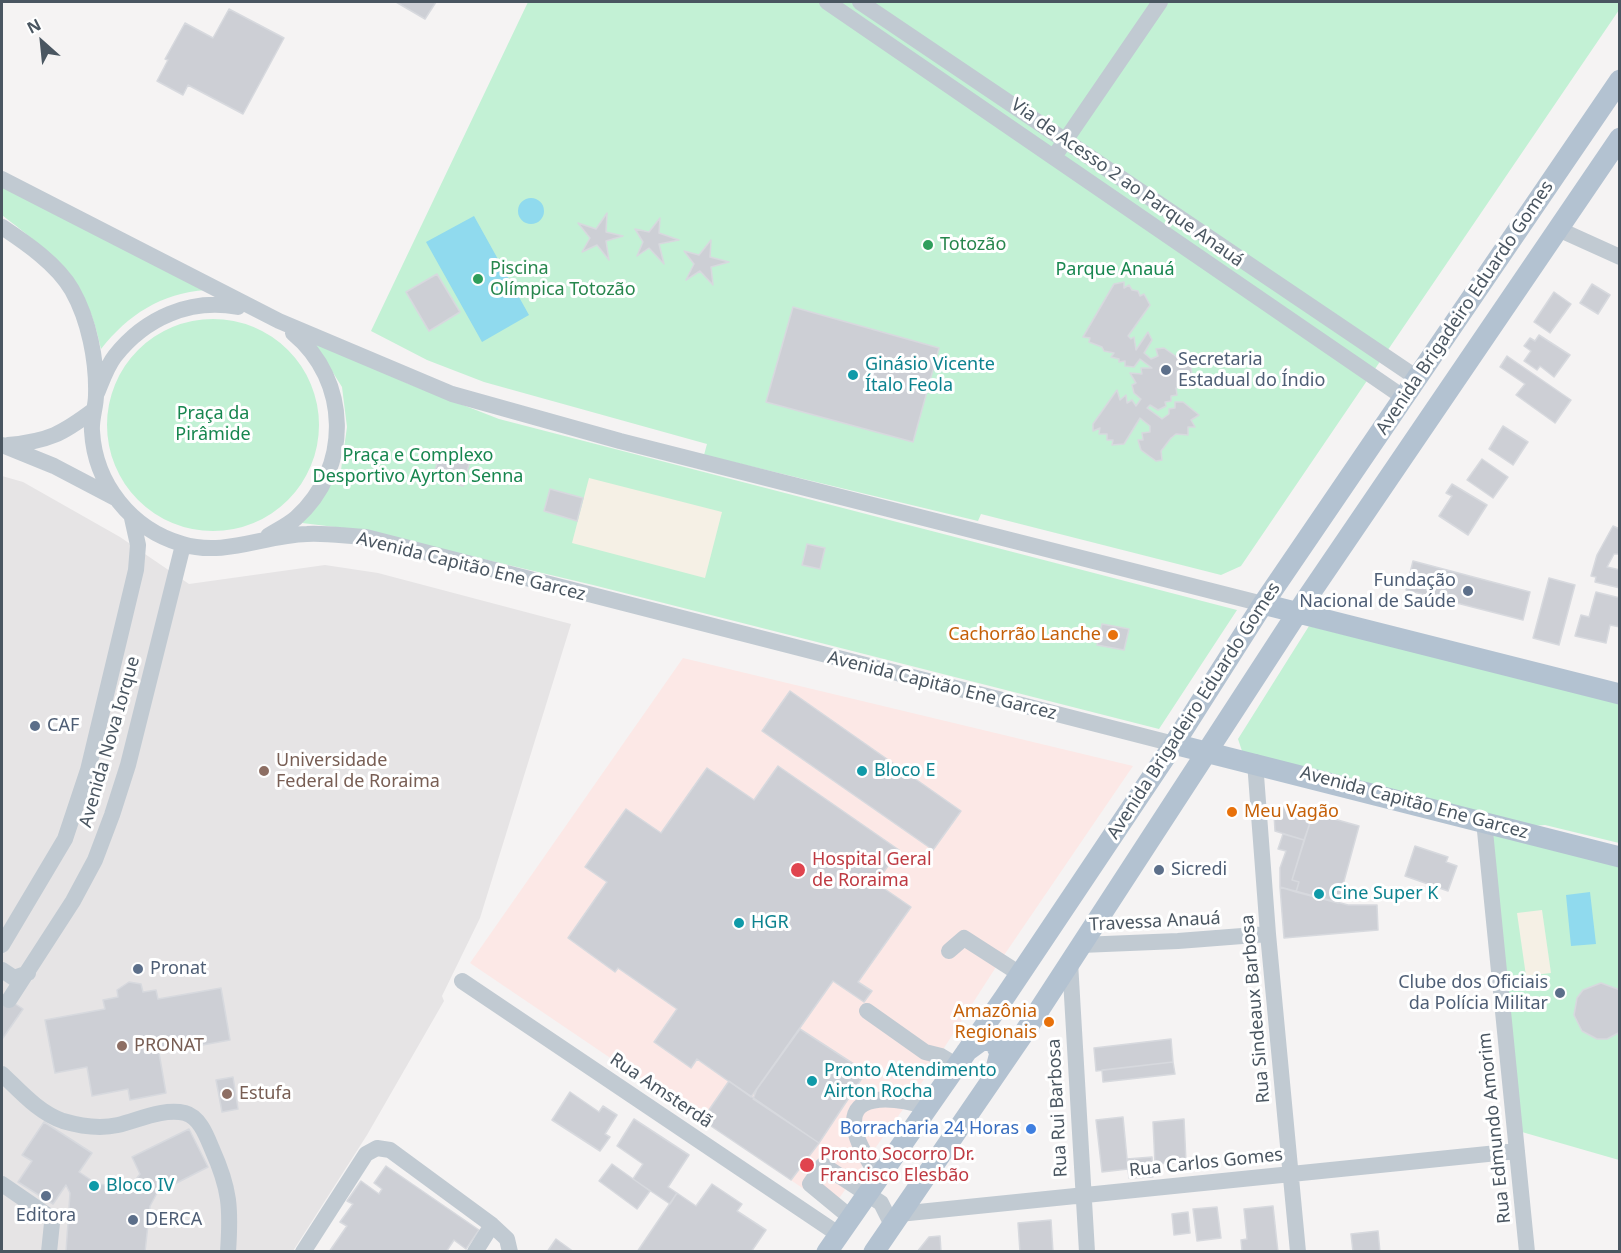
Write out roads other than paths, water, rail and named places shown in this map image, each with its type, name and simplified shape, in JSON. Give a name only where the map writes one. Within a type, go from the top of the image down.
[{"type":"main road","name":"Avenida Brigadeiro Eduardo Gomes","points":[[832,1243],[1004,998],[1174,744],[1263,604],[1620,80]]},
{"type":"main road","name":"Avenida Brigadeiro Eduardo Gomes","points":[[874,1251],[1028,1027],[1297,614],[1620,138]]},
{"type":"main road","name":"Avenida Capitão Ene Garcez","points":[[1263,604],[1620,694]]},
{"type":"main road","name":"Avenida Capitão Ene Garcez","points":[[1174,744],[1208,750],[1620,857]]},
{"type":"main road","points":[[1004,998],[993,1026],[997,1036],[1010,1040],[1028,1027]]},
{"type":"main road","points":[[959,1060],[982,1040],[994,1041],[1000,1053],[994,1075]]},
{"type":"street","name":"Via de Acesso 2 ao Parque Anauá","points":[[827,2],[1403,397]]},
{"type":"street","name":"Via de Acesso 2 ao Parque Anauá","points":[[860,2],[1417,378]]},
{"type":"street","points":[[1054,156],[1160,2]]},
{"type":"street","name":"Avenida Capitão Ene Garcez","points":[[2,178],[279,321],[452,394],[620,441],[1263,604]]},
{"type":"street","name":"Avenida Capitão Ene Garcez","points":[[2,226],[45,261],[71,289],[89,332],[95,402],[92,430],[98,465],[115,498],[132,518],[156,534],[183,544],[218,548],[236,547],[263,539],[307,534],[366,537],[1174,744]]},
{"type":"street","points":[[1558,229],[1620,256]]},
{"type":"street","name":"Avenida Capitão Ene Garcez","points":[[95,402],[114,357],[142,328],[178,309],[219,304],[259,311]]},
{"type":"street","name":"Avenida Capitão Ene Garcez","points":[[263,539],[295,519],[320,490],[335,454],[338,416],[329,378],[309,346],[279,321]]},
{"type":"street","points":[[3,445],[40,442],[70,429],[95,402]]},
{"type":"street","points":[[3,445],[54,466],[115,498]]},
{"type":"street","name":"Avenida Nova Iorque","points":[[2,945],[65,839],[88,770],[136,570],[138,545],[132,518]]},
{"type":"street","name":"Avenida Nova Iorque","points":[[9,1000],[28,973],[95,860],[128,765],[183,544]]},
{"type":"street","name":"Rua Sindeaux Barbosa","points":[[1255,762],[1268,934],[1298,1251]]},
{"type":"street","name":"Rua Edmundo Amorim","points":[[1484,822],[1527,1251]]},
{"type":"street","name":"Travessa Anauá","points":[[1075,954],[1268,934]]},
{"type":"street","points":[[949,951],[964,938],[1020,974]]},
{"type":"street","name":"Rua Rui Barbosa","points":[[1075,954],[1087,1251]]},
{"type":"street","points":[[2,970],[14,978],[28,973]]},
{"type":"street","name":"Rua Amsterdã","points":[[462,981],[832,1243]]},
{"type":"street","points":[[867,1011],[926,1052],[959,1060]]},
{"type":"street","points":[[2,1074],[43,1111],[65,1121],[101,1127],[155,1114],[186,1113],[192,1117],[206,1135],[226,1180],[230,1200],[228,1251]]},
{"type":"street","points":[[896,1220],[881,1203],[872,1185],[854,1129],[859,1109],[879,1098],[901,1099],[927,1107]]},
{"type":"street","points":[[303,1251],[366,1154],[377,1148],[390,1150],[492,1225],[507,1239],[510,1251]]},
{"type":"street","name":"Rua Carlos Gomes","points":[[896,1220],[1083,1196],[1517,1151]]},
{"type":"street","points":[[850,1217],[810,1184],[823,1165],[872,1185]]},
{"type":"street","points":[[2,1184],[50,1217],[52,1223],[50,1251]]},
{"type":"street","points":[[475,1251],[492,1225]]},
{"type":"water","points":[[531,198],[540,202],[544,211],[540,220],[531,224],[522,220],[518,211],[522,202]]},
{"type":"water","name":"Piscina Olímpica Totozão","points":[[474,216],[529,315],[482,342],[426,242]]},
{"type":"water","points":[[1590,892],[1596,944],[1571,946],[1566,895]]},
{"type":"place","name":"Totozão","points":[[928,245]]},
{"type":"place","name":"Piscina Olímpica Totozão","points":[[478,279]]},
{"type":"place","name":"Secretaria Estadual do Índio","points":[[1166,370]]},
{"type":"place","name":"Ginásio Vicente Ítalo Feola","points":[[853,375]]},
{"type":"place","name":"Fundação Nacional de Saúde","points":[[1468,591]]},
{"type":"place","name":"Cachorrão Lanche","points":[[1113,635]]},
{"type":"place","name":"CAF","points":[[35,726]]},
{"type":"place","name":"Universidade Federal de Roraima","points":[[264,771]]},
{"type":"place","name":"Bloco E","points":[[862,771]]},
{"type":"place","name":"Meu Vagão","points":[[1232,812]]},
{"type":"place","name":"Hospital Geral de Roraima","points":[[798,870]]},
{"type":"place","name":"Sicredi","points":[[1159,870]]},
{"type":"place","name":"Cine Super K","points":[[1319,894]]},
{"type":"place","name":"HGR","points":[[739,923]]},
{"type":"place","name":"Pronat","points":[[138,969]]},
{"type":"place","name":"Clube dos Oficiais da Polícia Militar","points":[[1560,993]]},
{"type":"place","name":"Amazônia Regionais","points":[[1049,1022]]},
{"type":"place","name":"PRONAT","points":[[122,1046]]},
{"type":"place","name":"Pronto Atendimento Airton Rocha","points":[[812,1081]]},
{"type":"place","name":"Estufa","points":[[227,1094]]},
{"type":"place","name":"Borracharia 24 Horas","points":[[1031,1129]]},
{"type":"place","name":"Pronto Socorro Dr. Francisco Elesbão","points":[[807,1165]]},
{"type":"place","name":"Bloco IV","points":[[94,1186]]},
{"type":"place","name":"Editora","points":[[46,1196]]},
{"type":"place","name":"DERCA","points":[[133,1220]]},
{"type":"park label","name":"Parque Anauá","points":[[1115,270]]},
{"type":"park label","name":"Praça da Pirâmide","points":[[213,424]]},
{"type":"park label","name":"Praça e Complexo Desportivo Ayrton Senna","points":[[418,466]]}]
